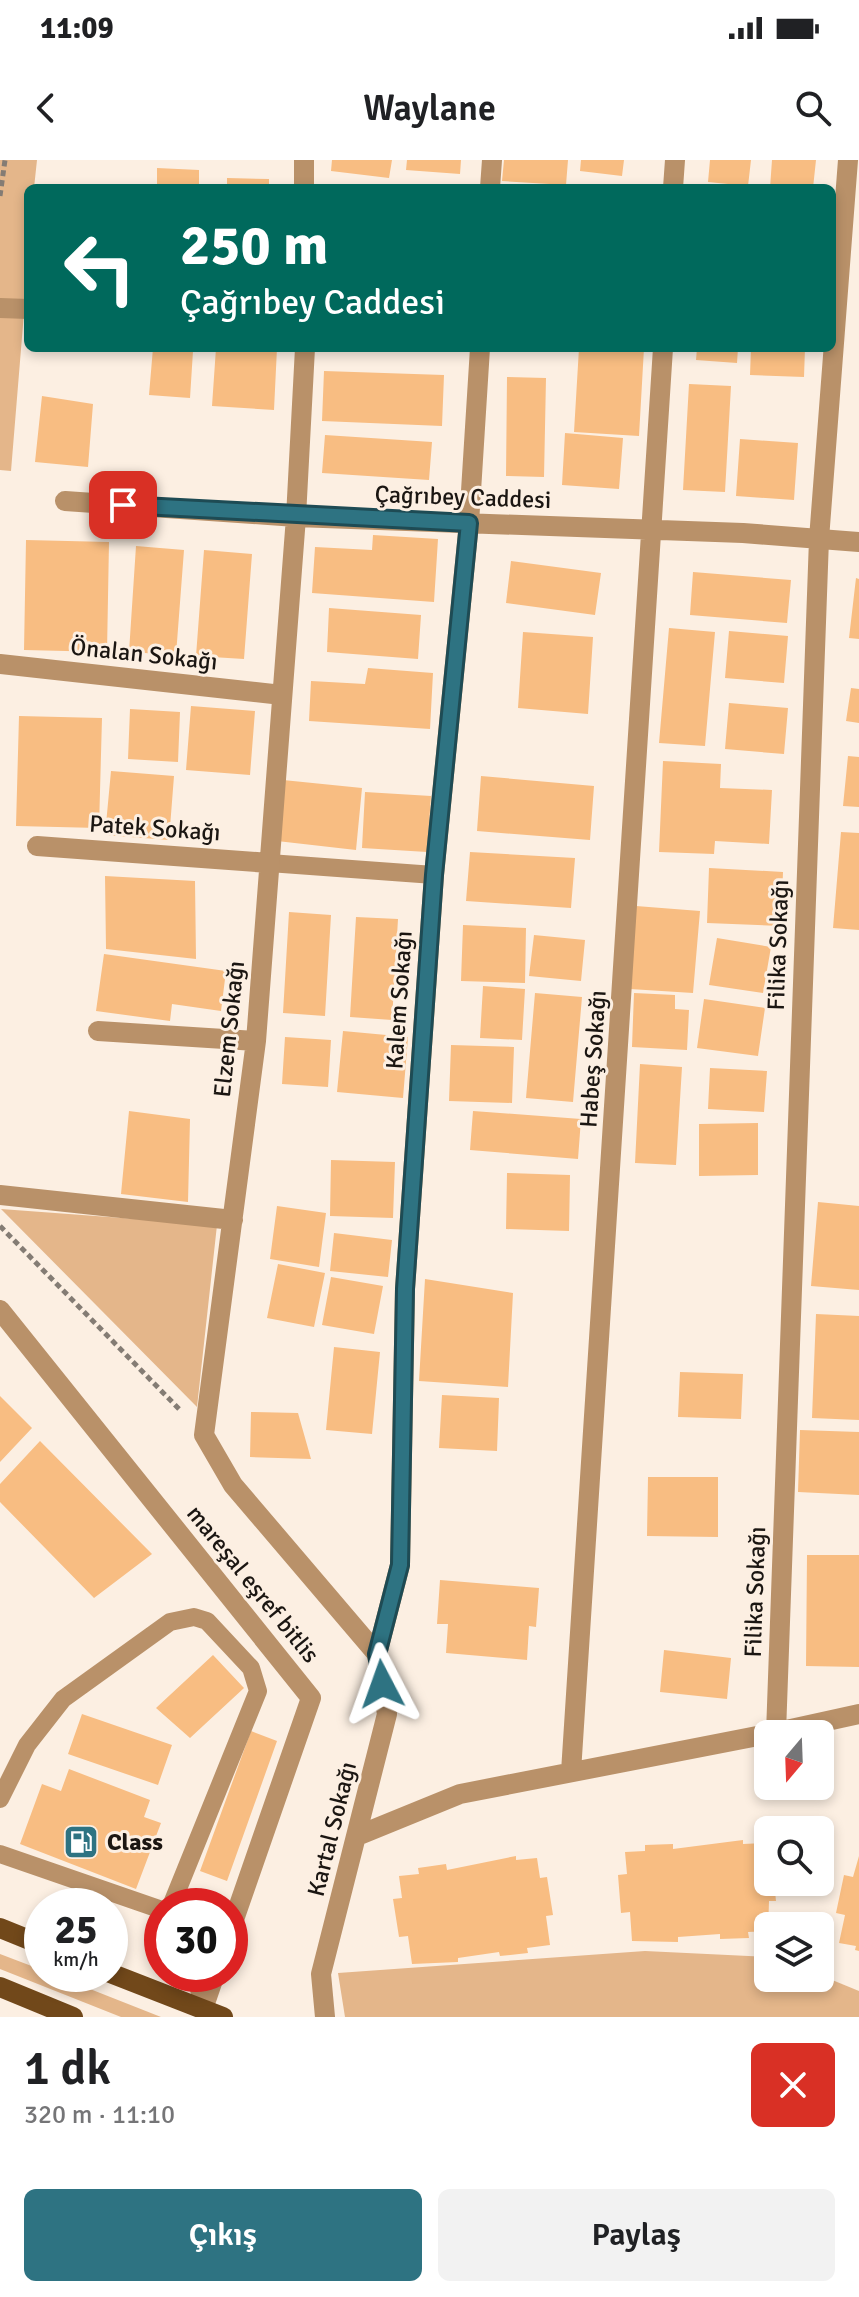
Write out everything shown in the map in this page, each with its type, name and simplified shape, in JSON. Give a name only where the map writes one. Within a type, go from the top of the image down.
[{"type":"main road","points":[[0,1928],[24,1938]]},
{"type":"main road","points":[[128,1980],[223,2017]]},
{"type":"main road","points":[[0,1987],[73,2017]]},
{"type":"street","points":[[304,160],[304,184]]},
{"type":"street","points":[[490,184],[492,160]]},
{"type":"street","points":[[673,184],[675,160]]},
{"type":"street","name":"Filika Sokağı","points":[[836,317],[848,160]]},
{"type":"street","points":[[0,308],[24,309]]},
{"type":"street","name":"Elzem Sokağı","points":[[204,1435],[256,1041],[296,517],[305,352]]},
{"type":"street","name":"Kalem Sokağı","points":[[377,1654],[400,1565],[405,1289],[434,875],[469,523],[480,352]]},
{"type":"street","name":"Habeş Sokağı","points":[[571,1772],[663,352]]},
{"type":"street","name":"Filika Sokağı","points":[[772,1720],[819,539],[833,352]]},
{"type":"street","name":"Çağrıbey Caddesi","points":[[65,501],[296,517],[652,530],[859,542]]},
{"type":"street","name":"Önalan Sokağı","points":[[0,664],[282,695]]},
{"type":"street","name":"Patek Sokağı","points":[[37,846],[269,863]]},
{"type":"street","points":[[98,1031],[256,1041]]},
{"type":"street","points":[[0,1195],[233,1220]]},
{"type":"street","name":"mareşal eşref bitlis","points":[[0,1310],[311,1698],[245,1888]]},
{"type":"street","points":[[204,1435],[233,1485],[377,1654]]},
{"type":"street","name":"Kartal Sokağı","points":[[325,2017],[321,1974],[387,1714],[377,1654]]},
{"type":"street","points":[[833,1720],[859,1714]]},
{"type":"street","points":[[357,1836],[460,1794],[754,1737]]},
{"type":"street","points":[[203,2009],[209,1992]]},
{"type":"lane","points":[[269,863],[434,875]]},
{"type":"lane","points":[[0,1799],[27,1745],[63,1699],[170,1622],[194,1617],[207,1621],[251,1668],[258,1691],[178,1888]]},
{"type":"lane","points":[[0,1854],[144,1904]]},
{"type":"lane","points":[[200,1992],[203,2009]]},
{"type":"path","points":[[0,196],[5,160]]},
{"type":"path","points":[[0,1226],[204,1435]]},
{"type":"shaded area","points":[[0,160],[37,160],[34,184],[24,184],[24,313],[11,471],[0,470]]},
{"type":"shaded area","points":[[1,1209],[217,1225],[197,1407]]},
{"type":"shaded area","points":[[645,1951],[754,1956],[754,1992],[834,1992],[834,1981],[859,1991],[859,2017],[345,2017],[338,1973]]},
{"type":"shaded area","points":[[0,1954],[24,1963],[24,1979],[0,1969]]},
{"type":"shaded area","points":[[58,1992],[98,1992],[161,2017],[121,2017]]},
{"type":"building","points":[[332,160],[392,160],[389,178],[331,171]]},
{"type":"building","points":[[407,160],[461,160],[460,174],[406,170]]},
{"type":"building","points":[[504,160],[568,160],[566,184],[502,181]]},
{"type":"building","points":[[581,160],[624,160],[622,176],[580,171]]},
{"type":"building","points":[[710,160],[751,160],[748,184],[708,182]]},
{"type":"building","points":[[772,160],[816,160],[813,184],[770,184]]},
{"type":"building","points":[[157,168],[199,170],[199,184],[157,184]]},
{"type":"building","points":[[227,178],[269,179],[269,184],[227,184]]},
{"type":"building","points":[[153,352],[193,352],[190,398],[149,395]]},
{"type":"building","points":[[216,352],[277,352],[274,410],[212,406]]},
{"type":"building","points":[[579,352],[644,352],[639,436],[574,432]]},
{"type":"building","points":[[697,352],[738,352],[737,363],[696,360]]},
{"type":"building","points":[[751,352],[805,352],[804,377],[750,375]]},
{"type":"building","points":[[324,371],[444,375],[442,426],[322,421]]},
{"type":"building","points":[[507,377],[546,378],[544,477],[506,476]]},
{"type":"building","points":[[689,384],[731,386],[725,492],[683,490]]},
{"type":"building","points":[[42,396],[93,404],[88,467],[35,462]]},
{"type":"building","points":[[565,433],[623,438],[619,489],[562,485]]},
{"type":"building","points":[[325,435],[432,442],[429,480],[322,473]]},
{"type":"building","points":[[740,439],[798,443],[794,500],[736,496]]},
{"type":"building","points":[[373,535],[438,539],[434,602],[312,593],[315,547],[372,550]]},
{"type":"building","points":[[26,540],[109,542],[107,652],[24,650]]},
{"type":"building","points":[[136,546],[184,550],[176,655],[129,652]]},
{"type":"building","points":[[204,550],[252,554],[244,659],[196,656]]},
{"type":"building","points":[[511,561],[601,573],[595,615],[506,603]]},
{"type":"building","points":[[693,572],[791,580],[787,623],[690,615]]},
{"type":"building","points":[[856,578],[859,579],[859,639],[849,638]]},
{"type":"building","points":[[329,608],[421,615],[418,659],[327,652]]},
{"type":"building","points":[[669,628],[715,632],[705,746],[659,743]]},
{"type":"building","points":[[729,631],[788,636],[784,683],[725,678]]},
{"type":"building","points":[[523,632],[593,637],[588,714],[518,708]]},
{"type":"building","points":[[368,668],[433,673],[430,729],[309,721],[311,681],[365,684]]},
{"type":"building","points":[[851,688],[859,689],[859,723],[846,721]]},
{"type":"building","points":[[729,703],[788,708],[784,754],[725,749]]},
{"type":"building","points":[[191,706],[255,711],[250,775],[186,770]]},
{"type":"building","points":[[130,709],[180,712],[178,762],[128,759]]},
{"type":"building","points":[[19,716],[102,718],[99,828],[16,826]]},
{"type":"building","points":[[848,756],[859,757],[859,807],[843,806]]},
{"type":"building","points":[[663,761],[721,764],[720,788],[772,790],[769,844],[715,841],[714,854],[659,852]]},
{"type":"building","points":[[111,771],[174,776],[169,840],[105,835]]},
{"type":"building","points":[[481,776],[594,786],[590,840],[477,831]]},
{"type":"building","points":[[283,780],[362,788],[356,850],[277,841]]},
{"type":"building","points":[[365,792],[431,796],[427,852],[362,848]]},
{"type":"building","points":[[841,832],[859,833],[859,930],[833,928]]},
{"type":"building","points":[[470,852],[575,858],[571,908],[466,901]]},
{"type":"building","points":[[709,868],[783,872],[781,926],[707,923]]},
{"type":"building","points":[[105,876],[195,881],[196,959],[106,949]]},
{"type":"building","points":[[636,906],[700,911],[693,993],[630,989]]},
{"type":"building","points":[[289,912],[331,915],[325,1016],[283,1013]]},
{"type":"building","points":[[356,917],[398,919],[392,1020],[350,1017]]},
{"type":"building","points":[[463,925],[526,928],[525,983],[461,981]]},
{"type":"building","points":[[534,935],[585,940],[581,981],[529,976]]},
{"type":"building","points":[[717,938],[771,947],[763,993],[709,985]]},
{"type":"building","points":[[104,954],[226,971],[221,1011],[172,1004],[170,1021],[96,1011]]},
{"type":"building","points":[[483,986],[525,989],[522,1040],[480,1038]]},
{"type":"building","points":[[535,993],[582,997],[573,1102],[526,1098]]},
{"type":"building","points":[[634,993],[675,995],[675,1009],[689,1010],[687,1050],[632,1047]]},
{"type":"building","points":[[704,999],[765,1008],[758,1056],[697,1048]]},
{"type":"building","points":[[343,1031],[408,1037],[403,1098],[337,1092]]},
{"type":"building","points":[[285,1037],[331,1040],[328,1087],[282,1084]]},
{"type":"building","points":[[451,1045],[514,1047],[512,1103],[449,1101]]},
{"type":"building","points":[[640,1064],[682,1067],[676,1165],[635,1163]]},
{"type":"building","points":[[710,1068],[767,1071],[764,1112],[708,1109]]},
{"type":"building","points":[[129,1111],[190,1119],[188,1202],[121,1194]]},
{"type":"building","points":[[473,1111],[581,1119],[578,1159],[470,1150]]},
{"type":"building","points":[[758,1123],[758,1175],[699,1176],[699,1124]]},
{"type":"building","points":[[331,1160],[395,1162],[393,1218],[330,1216]]},
{"type":"building","points":[[507,1173],[570,1175],[569,1231],[506,1229]]},
{"type":"building","points":[[818,1202],[859,1206],[859,1290],[811,1286]]},
{"type":"building","points":[[277,1206],[326,1213],[319,1267],[270,1259]]},
{"type":"building","points":[[334,1233],[392,1240],[388,1277],[330,1271]]},
{"type":"building","points":[[278,1264],[325,1273],[314,1327],[267,1318]]},
{"type":"building","points":[[331,1277],[383,1286],[374,1334],[322,1325]]},
{"type":"building","points":[[425,1279],[513,1293],[508,1387],[419,1381]]},
{"type":"building","points":[[816,1314],[859,1316],[859,1420],[812,1418]]},
{"type":"building","points":[[334,1347],[380,1352],[372,1434],[326,1430]]},
{"type":"building","points":[[680,1372],[743,1374],[741,1419],[678,1417]]},
{"type":"building","points":[[442,1395],[499,1398],[497,1451],[439,1448]]},
{"type":"building","points":[[0,1396],[32,1428],[0,1462]]},
{"type":"building","points":[[251,1412],[298,1413],[311,1459],[250,1457]]},
{"type":"building","points":[[800,1430],[859,1432],[859,1495],[798,1492]]},
{"type":"building","points":[[40,1441],[152,1554],[94,1598],[0,1502],[0,1484]]},
{"type":"building","points":[[648,1477],[718,1477],[718,1537],[647,1536]]},
{"type":"building","points":[[807,1555],[859,1555],[859,1667],[806,1666]]},
{"type":"building","points":[[440,1580],[539,1588],[536,1627],[529,1626],[527,1660],[446,1653],[448,1624],[437,1624]]},
{"type":"building","points":[[664,1650],[731,1658],[727,1699],[660,1692]]},
{"type":"building","points":[[213,1655],[244,1688],[190,1738],[156,1708]]},
{"type":"building","points":[[82,1714],[172,1745],[158,1785],[68,1754]]},
{"type":"building","points":[[251,1731],[277,1741],[227,1881],[200,1871]]},
{"type":"building","points":[[69,1769],[150,1800],[144,1817],[161,1823],[136,1889],[20,1844],[42,1784],[61,1791]]},
{"type":"building","points":[[743,1840],[743,1844],[754,1843],[754,1896],[775,1896],[776,1901],[769,1901],[769,1912],[754,1912],[754,1932],[748,1932],[749,1938],[720,1939],[720,1934],[678,1937],[678,1942],[632,1941],[630,1912],[621,1913],[618,1875],[627,1874],[625,1852],[645,1851],[645,1845],[673,1844],[673,1849]]},
{"type":"building","points":[[516,1856],[516,1860],[537,1858],[540,1878],[547,1877],[553,1915],[546,1916],[550,1945],[527,1948],[528,1953],[500,1956],[499,1952],[458,1958],[458,1962],[412,1964],[408,1936],[399,1937],[393,1899],[402,1898],[399,1876],[419,1874],[418,1868],[446,1864],[447,1870]]},
{"type":"building","points":[[859,1856],[859,1951],[855,1950],[856,1946],[839,1943],[845,1915],[836,1913],[844,1875],[853,1877]]},
{"type":"place","name":"Class","points":[[81,1842]]},
{"type":"route","points":[[123,505],[296,517],[469,523],[434,875],[405,1289],[400,1565],[377,1654],[382,1684]]}]
